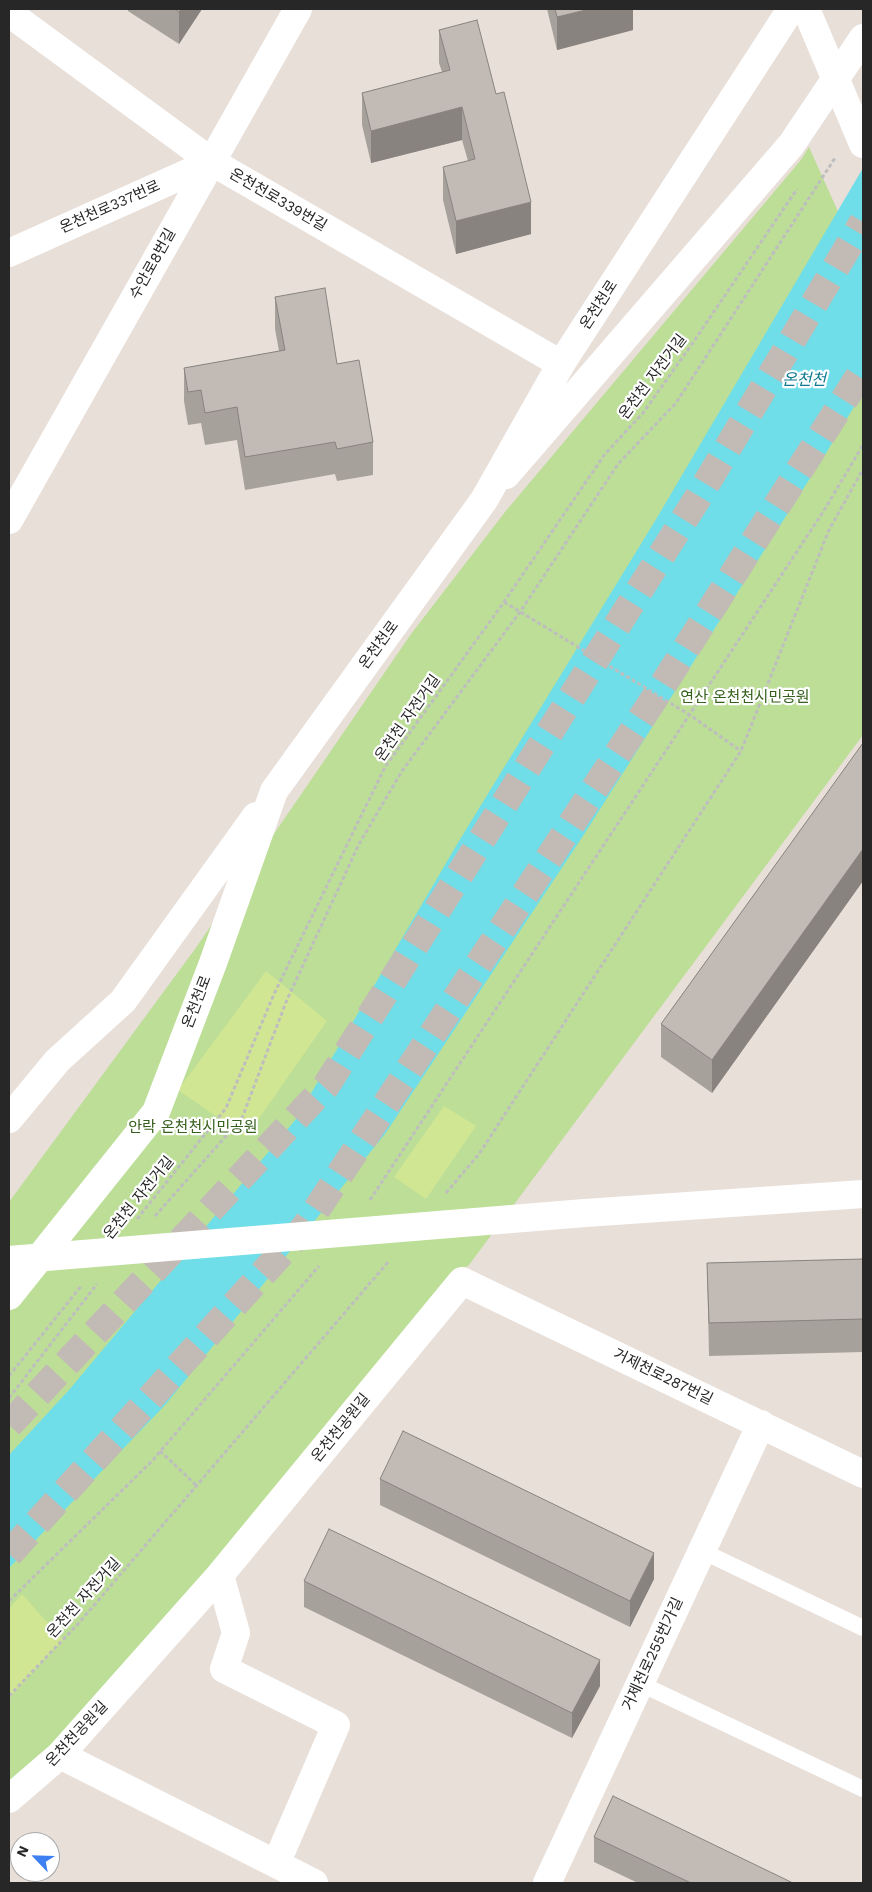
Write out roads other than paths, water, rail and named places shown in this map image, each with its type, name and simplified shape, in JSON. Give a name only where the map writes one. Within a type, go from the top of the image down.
[{"type":"street","name":"수안로8번길","points":[[9,520],[298,9]]},
{"type":"street","name":"온천천로","points":[[9,1296],[156,1112],[274,791],[484,500],[561,364],[791,9]]},
{"type":"street","points":[[806,9],[863,144]]},
{"type":"street","name":"온천천로339번길","points":[[9,13],[212,162],[561,364]]},
{"type":"street","points":[[484,500],[791,145],[863,38]]},
{"type":"street","name":"온천천로337번로","points":[[9,253],[212,162]]},
{"type":"street","points":[[9,1119],[57,1061],[123,1001],[274,791]]},
{"type":"street","points":[[9,1260],[585,1213],[863,1194]]},
{"type":"street","name":"거제천로287번길","points":[[462,1281],[863,1474]]},
{"type":"street","name":"온천천공원길","points":[[9,1800],[60,1755],[220,1575],[462,1281]]},
{"type":"street","name":"거제천로255번가길","points":[[547,1883],[760,1424]]},
{"type":"street","points":[[220,1575],[236,1632],[224,1669],[336,1725],[276,1864]]},
{"type":"street","points":[[60,1755],[314,1883]]},
{"type":"lane","points":[[702,1551],[863,1628]]},
{"type":"lane","points":[[640,1683],[863,1789]]},
{"type":"water","name":"온천천","points":[[863,168],[863,392],[826,453],[583,836],[385,1134],[166,1404],[9,1568],[9,1455],[69,1390],[296,1119],[459,841],[655,521]]},
{"type":"tunnel","points":[[9,1425],[326,1086],[697,499],[863,222]]},
{"type":"tunnel","points":[[9,1554],[305,1227],[654,699],[863,370]]},
{"type":"park label","name":"연산 온천천시민공원","points":[[745,698]]},
{"type":"park label","name":"안락 온천천시민공원","points":[[193,1128]]}]
